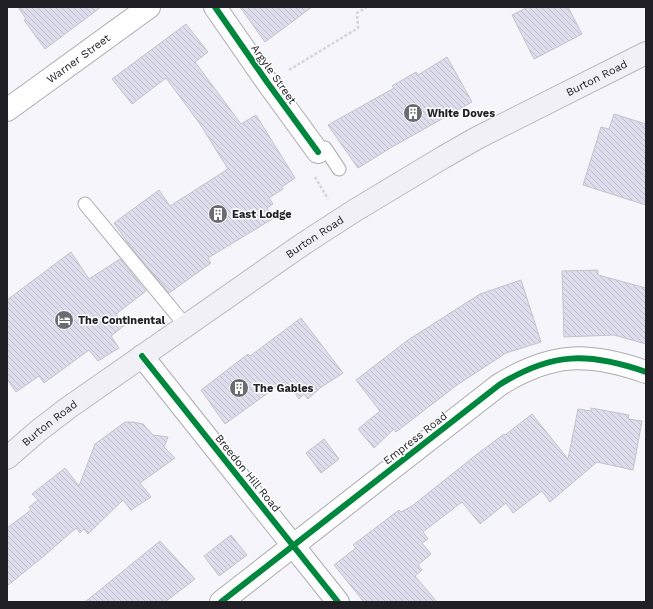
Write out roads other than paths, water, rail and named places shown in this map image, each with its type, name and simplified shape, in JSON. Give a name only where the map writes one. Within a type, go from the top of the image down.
[{"type":"main road","name":"Burton Road","points":[[7,458],[62,412],[303,244],[354,211],[477,138],[646,53]]},
{"type":"street","name":"Warner Street","points":[[7,110],[149,7]]},
{"type":"street","name":"Argyle Street","points":[[215,7],[318,152]]},
{"type":"street","name":"Breedon Hill Road","points":[[142,356],[338,602]]},
{"type":"street","name":"Empress Road","points":[[221,602],[499,386],[514,376],[538,366],[577,358],[609,361],[646,372]]},
{"type":"lane","points":[[318,152],[325,148],[339,169]]},
{"type":"lane","points":[[85,204],[186,326]]},
{"type":"place","name":"White Doves","points":[[413,113]]},
{"type":"place","name":"East Lodge","points":[[218,214]]},
{"type":"place","name":"The Continental","points":[[64,320]]},
{"type":"place","name":"The Gables","points":[[239,388]]}]
